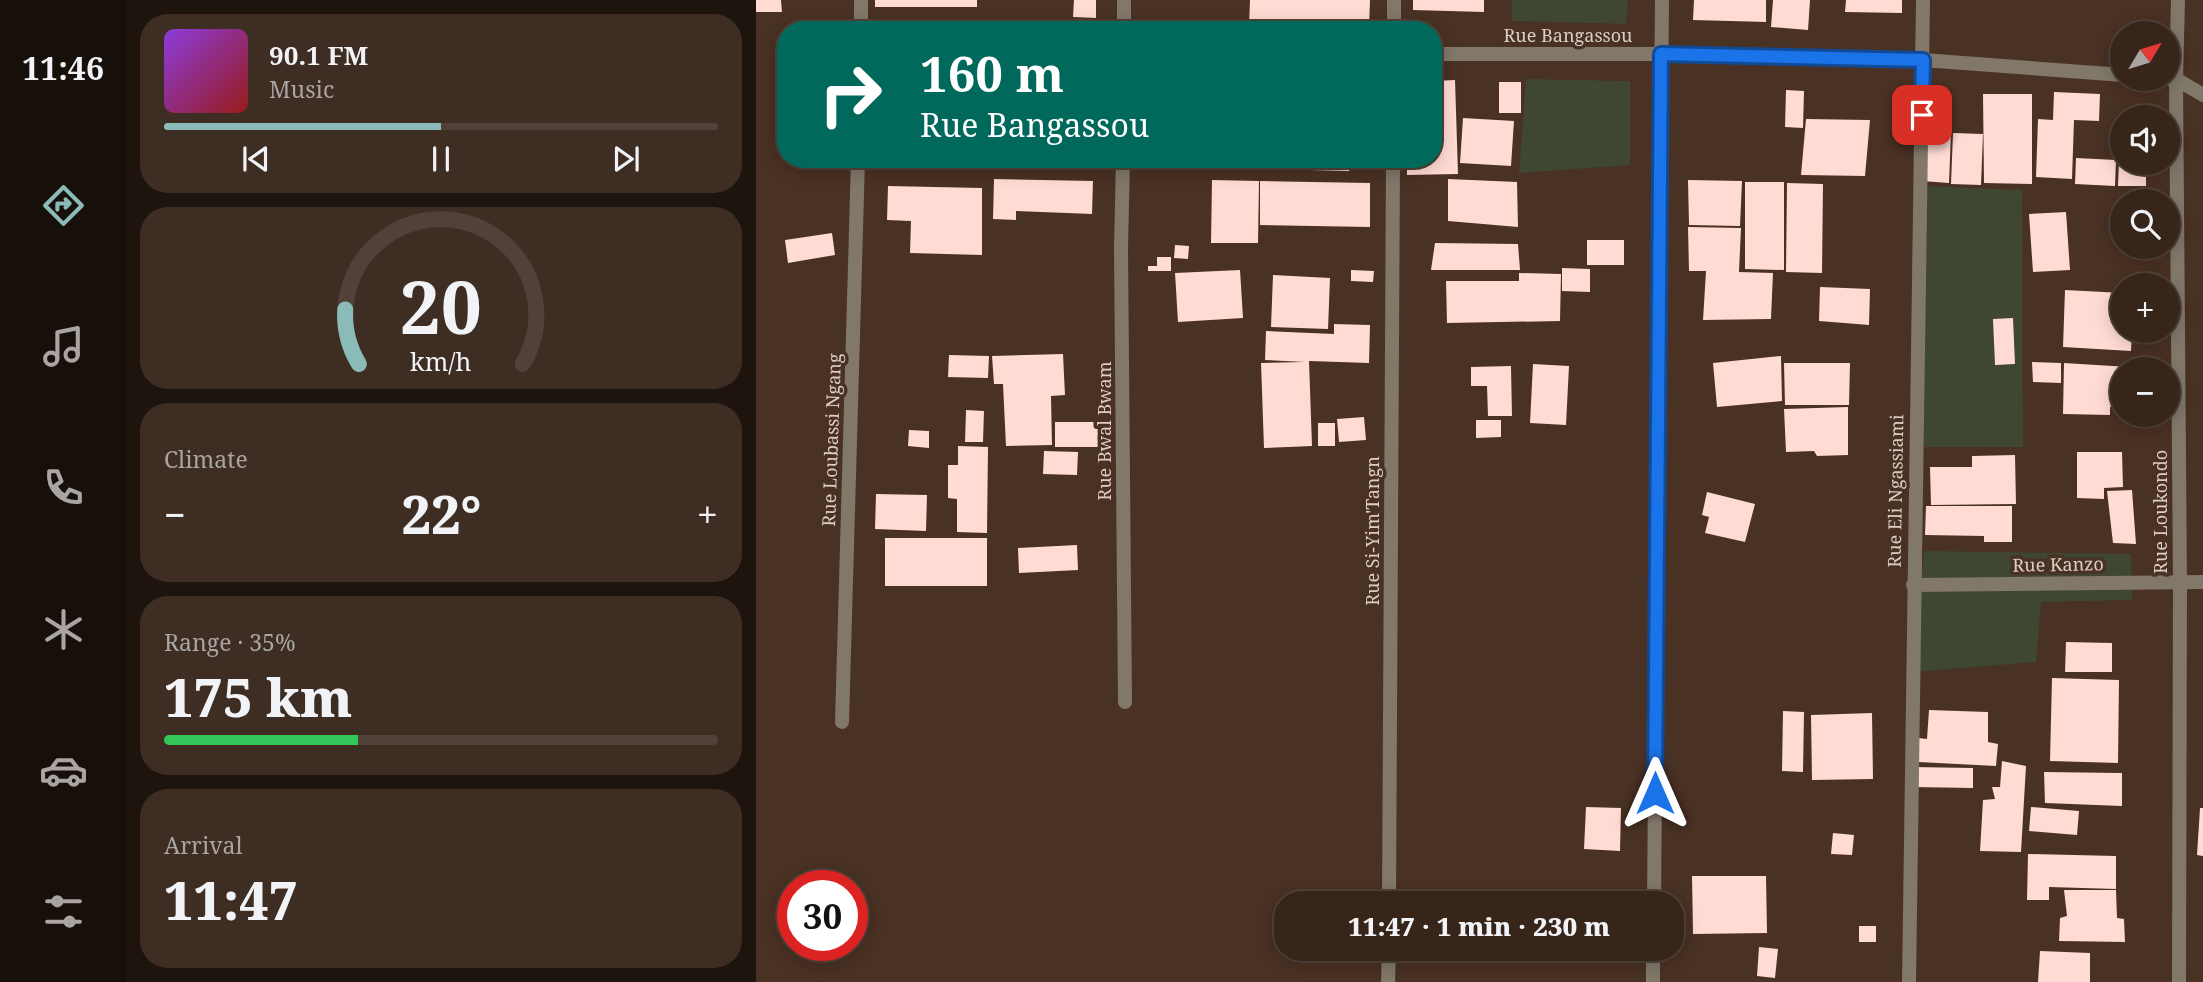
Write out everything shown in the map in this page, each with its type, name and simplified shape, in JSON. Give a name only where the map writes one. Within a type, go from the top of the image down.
[{"type":"street","points":[[861,0],[861,21]]},
{"type":"street","points":[[1124,0],[1124,21]]},
{"type":"street","points":[[1394,0],[1394,21]]},
{"type":"street","points":[[1654,891],[1662,0]]},
{"type":"street","name":"Rue Eli Ngassiami","points":[[1909,982],[1923,0]]},
{"type":"street","name":"Rue Loukondo","points":[[2176,21],[2178,0]]},
{"type":"street","name":"Rue Bangassou","points":[[1442,54],[1661,54],[1923,60],[2110,74]]},
{"type":"street","points":[[2180,83],[2203,94]]},
{"type":"street","name":"Rue Loukondo","points":[[2172,91],[2180,582],[2179,982]]},
{"type":"street","name":"Rue Loubassi Ngang","points":[[842,722],[858,168]]},
{"type":"street","name":"Rue Bwal Bwam","points":[[1123,168],[1121,248],[1125,702]]},
{"type":"street","name":"Rue Si-Yim'Tangn","points":[[1389,891],[1393,168]]},
{"type":"street","name":"Rue Kanzo","points":[[1913,585],[2203,582]]},
{"type":"street","points":[[1388,982],[1389,961]]},
{"type":"street","points":[[1653,961],[1653,982]]},
{"type":"green space","points":[[1512,0],[1628,0],[1626,24],[1512,21]]},
{"type":"green space","points":[[1526,79],[1630,81],[1630,165],[1519,173]]},
{"type":"green space","points":[[1924,186],[2022,190],[2023,447],[1924,447]]},
{"type":"green space","points":[[1924,551],[2131,554],[2132,600],[2041,602],[2036,662],[1912,672]]},
{"type":"building","points":[[756,0],[781,0],[782,12],[756,12]]},
{"type":"building","points":[[875,0],[977,0],[977,7],[875,7]]},
{"type":"building","points":[[1074,0],[1096,0],[1096,18],[1073,17]]},
{"type":"building","points":[[1250,0],[1370,0],[1369,21],[1249,21]]},
{"type":"building","points":[[1413,0],[1484,0],[1484,12],[1413,10]]},
{"type":"building","points":[[1694,0],[1766,0],[1766,22],[1693,20]]},
{"type":"building","points":[[1773,0],[1810,0],[1808,30],[1771,27]]},
{"type":"building","points":[[1846,0],[1902,0],[1902,13],[1845,12]]},
{"type":"building","points":[[1455,80],[1458,174],[1407,175],[1407,168],[1442,168],[1442,81]]},
{"type":"building","points":[[1499,82],[1521,82],[1521,113],[1499,113]]},
{"type":"building","points":[[1786,90],[1804,91],[1803,128],[1785,127]]},
{"type":"building","points":[[2054,92],[2100,94],[2099,121],[2074,120],[2072,179],[2036,177],[2038,119],[2053,120]]},
{"type":"building","points":[[1983,94],[2032,94],[2032,184],[1984,183]]},
{"type":"building","points":[[1463,118],[1514,121],[1511,166],[1460,163]]},
{"type":"building","points":[[1806,119],[1870,120],[1865,176],[1801,175]]},
{"type":"building","points":[[1923,132],[1951,132],[1949,183],[1922,181]]},
{"type":"building","points":[[1953,133],[1983,134],[1981,185],[1951,184]]},
{"type":"building","points":[[2076,158],[2110,160],[2110,175],[2115,175],[2115,186],[2075,184]]},
{"type":"building","points":[[1271,168],[1349,168],[1349,171]]},
{"type":"building","points":[[2118,175],[2146,175],[2146,186],[2118,186]]},
{"type":"building","points":[[994,179],[1093,181],[1092,214],[1016,211],[1016,220],[993,219]]},
{"type":"building","points":[[1448,179],[1517,182],[1518,227],[1448,221]]},
{"type":"building","points":[[1212,180],[1259,181],[1258,243],[1211,243]]},
{"type":"building","points":[[1688,180],[1742,181],[1740,226],[1689,225]]},
{"type":"building","points":[[1260,181],[1370,183],[1370,227],[1260,225]]},
{"type":"building","points":[[1745,182],[1784,182],[1784,270],[1745,269]]},
{"type":"building","points":[[1787,183],[1823,184],[1822,273],[1786,272]]},
{"type":"building","points":[[888,186],[982,188],[982,255],[910,253],[911,221],[887,220]]},
{"type":"building","points":[[2066,212],[2070,270],[2033,272],[2029,214]]},
{"type":"building","points":[[1688,227],[1741,228],[1739,272],[1773,273],[1771,319],[1703,320],[1706,271],[1689,271]]},
{"type":"building","points":[[832,233],[835,255],[788,263],[785,240]]},
{"type":"building","points":[[1587,240],[1624,240],[1624,265],[1587,265]]},
{"type":"building","points":[[1435,243],[1518,244],[1520,270],[1431,270]]},
{"type":"building","points":[[1175,245],[1189,246],[1188,259],[1174,258]]},
{"type":"building","points":[[1157,257],[1171,257],[1171,271],[1148,271],[1148,266],[1157,266]]},
{"type":"building","points":[[1562,268],[1590,269],[1590,292],[1562,291]]},
{"type":"building","points":[[1240,270],[1243,318],[1178,322],[1175,273]]},
{"type":"building","points":[[1351,270],[1374,271],[1373,282],[1351,281]]},
{"type":"building","points":[[1519,273],[1561,274],[1560,321],[1447,323],[1446,281],[1519,281]]},
{"type":"building","points":[[1273,275],[1330,278],[1328,329],[1271,327]]},
{"type":"building","points":[[1820,287],[1870,289],[1869,325],[1819,321]]},
{"type":"building","points":[[2065,290],[2110,292],[2110,343],[2131,343],[2131,351],[2063,347]]},
{"type":"building","points":[[2013,318],[2015,364],[1995,365],[1993,319]]},
{"type":"building","points":[[1334,324],[1370,325],[1369,363],[1309,361],[1312,446],[1264,448],[1261,363],[1305,362],[1265,360],[1266,331],[1334,334]]},
{"type":"building","points":[[1063,354],[1065,395],[1051,396],[1052,445],[1006,446],[1003,384],[994,384],[992,356]]},
{"type":"building","points":[[949,355],[989,356],[988,378],[948,377]]},
{"type":"building","points":[[1781,356],[1782,401],[1717,407],[1713,363]]},
{"type":"building","points":[[2032,362],[2061,363],[2061,383],[2033,382]]},
{"type":"building","points":[[1784,363],[1850,363],[1849,405],[1785,405]]},
{"type":"building","points":[[2064,363],[2110,366],[2110,415],[2063,414]]},
{"type":"building","points":[[1533,364],[1569,366],[1566,425],[1530,423]]},
{"type":"building","points":[[1511,366],[1512,416],[1488,416],[1487,386],[1471,386],[1471,367]]},
{"type":"building","points":[[1848,407],[1848,455],[1817,456],[1814,451],[1786,452],[1784,409]]},
{"type":"building","points":[[966,410],[984,411],[983,442],[965,442]]},
{"type":"building","points":[[1364,417],[1366,440],[1339,442],[1337,419]]},
{"type":"building","points":[[1476,420],[1501,420],[1501,437],[1476,438]]},
{"type":"building","points":[[1055,422],[1103,422],[1103,447],[1055,447]]},
{"type":"building","points":[[1318,423],[1335,423],[1335,446],[1318,446]]},
{"type":"building","points":[[909,430],[929,431],[929,448],[908,446]]},
{"type":"building","points":[[958,446],[988,447],[987,533],[957,532],[957,499],[948,498],[948,465],[958,465]]},
{"type":"building","points":[[1044,451],[1078,452],[1077,475],[1043,474]]},
{"type":"building","points":[[2077,452],[2122,452],[2123,487],[2104,488],[2104,499],[2077,498]]},
{"type":"building","points":[[2015,455],[2016,504],[1931,505],[1930,467],[1972,467],[1972,456]]},
{"type":"building","points":[[2132,490],[2136,544],[2113,543],[2107,491]]},
{"type":"building","points":[[1707,492],[1755,504],[1745,542],[1705,533],[1709,517],[1702,515]]},
{"type":"building","points":[[876,494],[927,495],[926,531],[875,529]]},
{"type":"building","points":[[1926,506],[2012,506],[2012,542],[1984,542],[1984,536],[1925,535]]},
{"type":"building","points":[[885,538],[987,538],[987,586],[885,586]]},
{"type":"building","points":[[1077,545],[1078,570],[1019,573],[1018,548]]},
{"type":"building","points":[[2066,642],[2112,643],[2112,672],[2065,672]]},
{"type":"building","points":[[2052,678],[2119,680],[2118,763],[2050,761]]},
{"type":"building","points":[[1929,710],[1988,712],[1988,742],[1998,744],[1996,766],[1918,762],[1918,738],[1927,739]]},
{"type":"building","points":[[1783,711],[1804,712],[1803,772],[1782,771]]},
{"type":"building","points":[[1872,713],[1873,779],[1812,780],[1811,715]]},
{"type":"building","points":[[2002,761],[2026,766],[2021,852],[1980,851],[1983,800],[1995,799],[1992,787],[2000,787]]},
{"type":"building","points":[[1912,767],[1973,768],[1973,788],[1912,787]]},
{"type":"building","points":[[2044,772],[2122,773],[2122,806],[2045,803]]},
{"type":"building","points":[[1586,807],[1621,808],[1620,851],[1584,849]]},
{"type":"building","points":[[2031,807],[2079,811],[2077,835],[2029,831]]},
{"type":"building","points":[[2200,808],[2203,808],[2203,856],[2197,855]]},
{"type":"building","points":[[1833,833],[1854,835],[1852,855],[1831,854]]},
{"type":"building","points":[[2028,854],[2116,856],[2116,889],[2049,887],[2049,900],[2027,900]]},
{"type":"building","points":[[1692,876],[1766,876],[1767,933],[1693,934]]},
{"type":"building","points":[[2064,890],[2116,890],[2117,918],[2124,919],[2125,942],[2059,941],[2060,918],[2067,916]]},
{"type":"building","points":[[1859,926],[1876,926],[1876,942],[1859,942]]},
{"type":"building","points":[[1759,947],[1778,949],[1775,978],[1757,976]]},
{"type":"building","points":[[2040,951],[2090,953],[2090,982],[2038,982]]},
{"type":"route","points":[[1655,793],[1661,54],[1923,60],[1922,115]]}]
